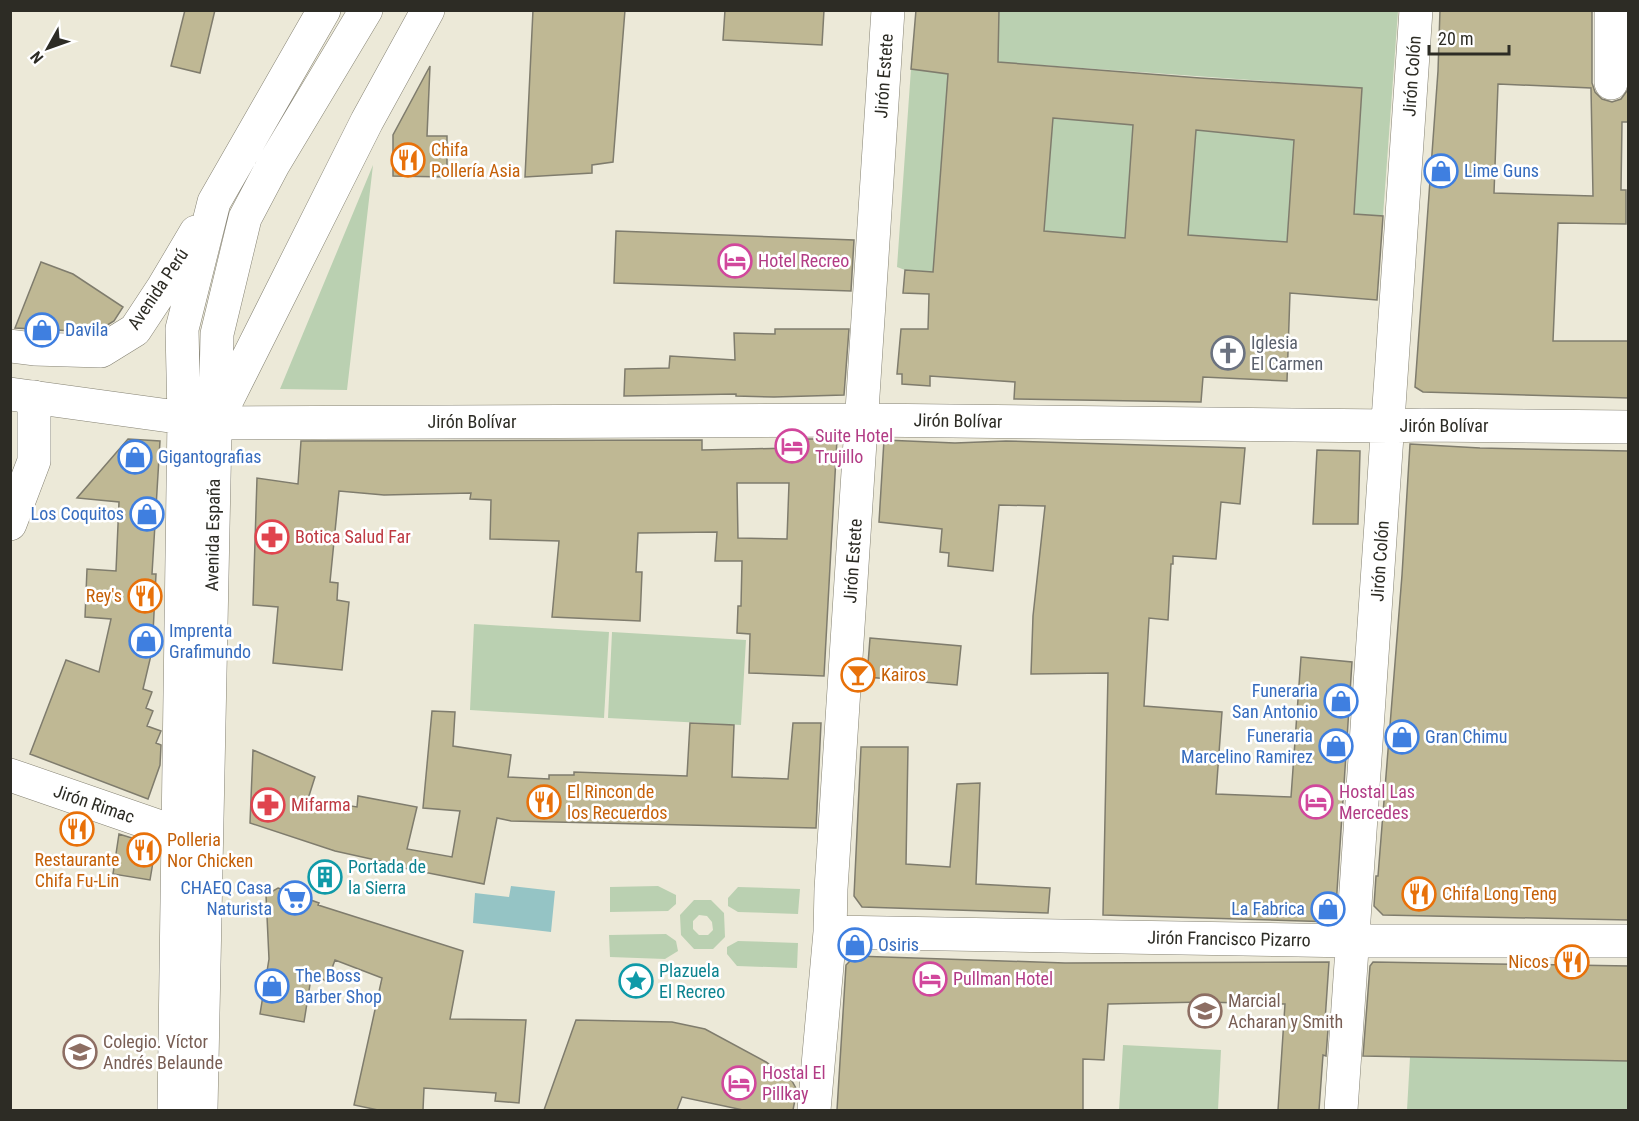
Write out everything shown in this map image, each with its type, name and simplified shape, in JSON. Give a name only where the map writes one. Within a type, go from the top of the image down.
[{"type":"street","name":"Avenida España","points":[[201,1110],[200,421],[182,329],[214,202],[324,10]]},
{"type":"street","points":[[10,524],[34,461],[22,396],[200,421],[217,334],[245,218],[273,165],[366,10]]},
{"type":"street","name":"Avenida España","points":[[174,1110],[178,832],[200,421],[428,10]]},
{"type":"street","name":"Jirón Estete","points":[[814,1110],[830,932],[888,10]]},
{"type":"street","name":"Jirón Colón","points":[[1341,1110],[1416,10]]},
{"type":"street","points":[[1611,10],[1611,83]]},
{"type":"street","name":"Avenida Perú","points":[[10,346],[101,351],[135,330],[214,202]]},
{"type":"street","name":"Jirón Bolívar","points":[[200,421],[863,420],[1629,427]]},
{"type":"street","name":"Jirón Rimac","points":[[10,775],[178,832]]},
{"type":"street","name":"Jirón Francisco Pizarro","points":[[830,932],[1353,940],[1629,941]]},
{"type":"green space","points":[[999,11],[1398,11],[1383,216],[1354,214],[1362,88],[998,62]]},
{"type":"green space","points":[[911,69],[948,74],[933,272],[905,270],[897,267]]},
{"type":"green space","points":[[1053,118],[1133,125],[1125,238],[1044,231]]},
{"type":"green space","points":[[1196,130],[1294,140],[1287,242],[1188,235]]},
{"type":"green space","points":[[373,165],[347,390],[280,389]]},
{"type":"green space","points":[[474,624],[609,632],[604,718],[470,710]]},
{"type":"green space","points":[[612,632],[746,640],[741,725],[608,718]]},
{"type":"green space","points":[[658,886],[676,895],[676,904],[668,911],[610,912],[610,887]]},
{"type":"green space","points":[[738,887],[800,889],[798,914],[738,912],[728,906],[728,898]]},
{"type":"green space","points":[[694,900],[711,900],[724,913],[725,937],[713,949],[694,949],[681,935],[680,915]],"holes":[[[699,915],[707,916],[712,922],[713,930],[708,935],[699,935],[693,929],[693,921]]]},
{"type":"green space","points":[[666,934],[676,941],[678,951],[665,959],[610,957],[609,935]]},
{"type":"green space","points":[[738,941],[798,943],[797,968],[737,966],[727,954],[727,947]]},
{"type":"green space","points":[[1123,1045],[1221,1050],[1218,1110],[1119,1110]]},
{"type":"green space","points":[[1410,1057],[1628,1061],[1628,1110],[1407,1110]]},
{"type":"water","points":[[511,886],[555,891],[551,932],[473,923],[475,893],[509,897]]},
{"type":"building","points":[[185,10],[215,10],[200,73],[171,66]]},
{"type":"building","points":[[533,10],[625,10],[613,162],[592,165],[592,173],[525,177]]},
{"type":"building","points":[[725,10],[824,10],[822,45],[723,40]]},
{"type":"building","points":[[916,10],[999,10],[998,62],[1362,88],[1354,214],[1383,216],[1377,300],[1290,293],[1287,381],[1203,377],[1201,402],[1014,399],[1015,382],[930,376],[930,386],[902,384],[902,374],[897,374],[901,329],[928,329],[929,294],[903,293],[905,270],[933,272],[948,74],[911,69]],"holes":[[[1053,118],[1133,125],[1125,238],[1044,231]],[[1196,130],[1294,140],[1287,242],[1188,235]]]},
{"type":"building","points":[[1440,10],[1592,10],[1592,83],[1595,92],[1602,99],[1612,102],[1621,99],[1629,88],[1629,122],[1622,122],[1621,190],[1626,190],[1626,224],[1558,223],[1553,341],[1629,341],[1629,398],[1423,392],[1415,387],[1438,71]],"holes":[[[1498,84],[1591,88],[1593,196],[1494,193]]]},
{"type":"building","points":[[430,66],[427,136],[447,136],[447,177],[393,176],[393,135]]},
{"type":"building","name":"Hotel Recreo","points":[[616,231],[854,240],[851,291],[614,283]]},
{"type":"building","points":[[41,262],[73,274],[123,307],[114,321],[96,332],[15,328]]},
{"type":"building","points":[[775,329],[849,329],[844,395],[624,396],[625,369],[669,368],[670,356],[735,360],[734,333],[775,334]]},
{"type":"building","points":[[128,439],[160,441],[152,574],[156,574],[153,633],[156,634],[143,689],[152,692],[146,708],[153,711],[147,726],[161,731],[156,743],[161,745],[160,765],[148,799],[30,754],[66,660],[99,672],[111,619],[85,617],[87,569],[116,571],[119,502],[77,498]]},
{"type":"building","points":[[791,439],[837,439],[824,676],[749,673],[750,634],[737,633],[738,606],[741,606],[742,561],[715,561],[717,532],[638,533],[636,572],[642,572],[640,621],[552,617],[559,541],[490,539],[491,500],[470,499],[471,493],[384,495],[339,491],[330,582],[338,583],[337,600],[349,602],[342,670],[273,663],[278,607],[253,605],[257,478],[298,484],[301,441],[702,440],[702,450],[790,448]],"holes":[[[737,483],[789,483],[787,539],[738,538]]]},
{"type":"building","points":[[884,440],[1245,448],[1240,504],[1221,502],[1216,559],[1173,556],[1168,620],[1149,618],[1144,706],[1222,712],[1216,794],[1291,797],[1301,657],[1352,662],[1335,922],[1103,915],[1108,673],[1031,674],[1033,616],[1045,506],[999,505],[993,571],[948,566],[949,553],[940,552],[942,529],[879,522]]},
{"type":"building","points":[[1410,444],[1629,451],[1629,920],[1383,915],[1374,906],[1402,575]]},
{"type":"building","points":[[1317,450],[1360,451],[1358,524],[1313,524]]},
{"type":"building","points":[[870,638],[961,646],[957,685],[867,677]]},
{"type":"building","points":[[432,711],[455,712],[453,746],[511,755],[508,777],[549,779],[549,775],[574,775],[574,772],[687,776],[690,723],[734,725],[732,777],[788,779],[793,723],[821,723],[816,828],[511,821],[497,818],[484,884],[403,868],[403,866],[335,851],[250,823],[253,750],[315,777],[308,799],[357,807],[358,796],[417,807],[407,849],[452,857],[460,811],[423,808]]},
{"type":"building","points":[[861,747],[908,747],[906,864],[950,867],[957,784],[980,783],[976,884],[1050,888],[1048,913],[862,907],[854,896]]},
{"type":"building","points":[[119,834],[148,843],[154,856],[150,880],[113,874]]},
{"type":"building","points":[[278,888],[319,903],[318,905],[463,951],[450,1019],[526,1020],[519,1103],[495,1101],[496,1093],[424,1088],[423,1110],[378,1110],[354,1105],[382,978],[335,960],[327,982],[312,972],[304,1022],[260,1014],[269,959],[266,895]]},
{"type":"building","points":[[855,956],[1065,963],[1329,962],[1325,1021],[1329,1016],[1326,1056],[1323,1055],[1319,1110],[1278,1110],[1285,1004],[1203,1002],[1108,1004],[1104,1060],[1083,1059],[1083,1110],[837,1110],[846,965]]},
{"type":"building","points":[[1373,962],[1629,966],[1629,1061],[1363,1056],[1370,966]]},
{"type":"building","points":[[576,1020],[672,1022],[705,1029],[766,1062],[792,1081],[797,1090],[793,1110],[743,1110],[682,1097],[677,1110],[544,1110]]},
{"type":"place","name":"Chifa Pollería Asia","points":[[408,160]]},
{"type":"place","name":"Lime Guns","points":[[1441,171]]},
{"type":"place","name":"Hotel Recreo","points":[[735,261]]},
{"type":"place","name":"Davila","points":[[42,330]]},
{"type":"place","name":"Iglesia El Carmen","points":[[1228,353]]},
{"type":"place","name":"Suite Hotel Trujillo","points":[[792,446]]},
{"type":"place","name":"Gigantografias","points":[[135,457]]},
{"type":"place","name":"Los Coquitos","points":[[147,514]]},
{"type":"place","name":"Botica Salud Far","points":[[272,537]]},
{"type":"place","name":"Rey's","points":[[145,596]]},
{"type":"place","name":"Imprenta Grafimundo","points":[[146,641]]},
{"type":"place","name":"Kairos","points":[[858,675]]},
{"type":"place","name":"Funeraria San Antonio","points":[[1341,701]]},
{"type":"place","name":"Gran Chimu","points":[[1402,737]]},
{"type":"place","name":"Funeraria Marcelino Ramirez","points":[[1336,746]]},
{"type":"place","name":"El Rincon de los Recuerdos","points":[[544,802]]},
{"type":"place","name":"Hostal Las Mercedes","points":[[1316,802]]},
{"type":"place","name":"Mifarma","points":[[268,805]]},
{"type":"place","name":"Restaurante Chifa Fu-Lin","points":[[77,829]]},
{"type":"place","name":"Polleria Nor Chicken","points":[[144,850]]},
{"type":"place","name":"Portada de la Sierra","points":[[325,877]]},
{"type":"place","name":"Chifa Long Teng","points":[[1419,894]]},
{"type":"place","name":"CHAEQ Casa Naturista","points":[[295,898]]},
{"type":"place","name":"La Fabrica","points":[[1328,909]]},
{"type":"place","name":"Osiris","points":[[855,945]]},
{"type":"place","name":"Nicos","points":[[1572,962]]},
{"type":"place","name":"Pullman Hotel","points":[[930,979]]},
{"type":"place","name":"Plazuela El Recreo","points":[[636,981]]},
{"type":"place","name":"The Boss Barber Shop","points":[[272,986]]},
{"type":"place","name":"Marcial Acharan y Smith","points":[[1205,1011]]},
{"type":"place","name":"Colegio. Víctor Andrés Belaunde","points":[[80,1052]]},
{"type":"place","name":"Hostal El Pillkay","points":[[739,1083]]}]
